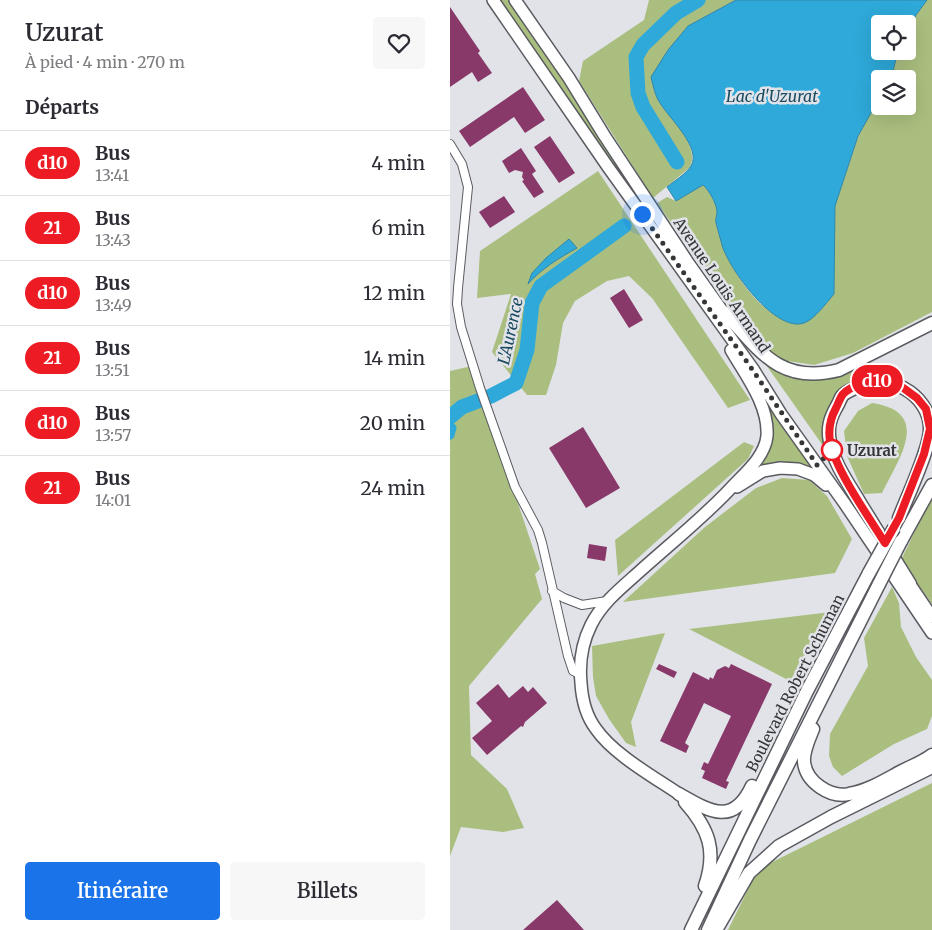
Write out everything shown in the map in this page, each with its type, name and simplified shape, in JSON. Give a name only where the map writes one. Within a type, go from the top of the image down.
[{"type":"main road","name":"Avenue Louis Armand","points":[[492,0],[845,504]]},
{"type":"main road","name":"Avenue Louis Armand","points":[[515,0],[569,78],[604,136],[684,257],[724,312],[751,356],[932,618]]},
{"type":"main road","points":[[698,293],[764,409],[767,422],[767,438],[756,462],[723,496],[607,601],[592,623],[581,652],[580,674],[583,701],[596,730],[616,750],[679,794],[709,811],[723,813],[742,804],[747,798],[771,747],[807,691]]},
{"type":"main road","points":[[724,312],[762,354],[771,361],[796,372],[810,374],[824,374],[839,370],[932,322]]},
{"type":"main road","points":[[896,523],[924,454],[930,429],[926,409],[917,398],[902,387],[883,380],[862,383],[843,394],[831,417],[829,429],[830,442],[844,476],[910,584]]},
{"type":"main road","name":"Boulevard Robert Schuman","points":[[690,930],[807,691],[932,453]]},
{"type":"main road","points":[[723,496],[763,471],[780,468],[798,469],[814,475],[845,504],[932,634]]},
{"type":"main road","name":"Boulevard Robert Schuman","points":[[708,930],[750,840],[828,683],[878,584],[932,485]]},
{"type":"main road","points":[[828,683],[805,750],[804,762],[808,775],[818,786],[834,794],[847,795],[862,791],[932,755]]},
{"type":"main road","points":[[716,930],[750,873],[779,846],[831,817],[932,767]]},
{"type":"main road","points":[[679,794],[699,817],[708,838],[710,854],[710,871],[690,930]]},
{"type":"street","points":[[486,0],[500,20],[510,26]]},
{"type":"street","points":[[450,144],[462,164],[468,187],[457,304],[461,327],[480,388],[515,487],[538,530],[568,656],[573,671],[580,674]]},
{"type":"street","points":[[552,590],[564,598],[582,605],[607,601]]},
{"type":"green space","points":[[496,0],[511,0],[690,269],[834,480]]},
{"type":"green space","points":[[649,0],[736,0],[688,26],[659,102],[683,134],[688,143],[692,160],[689,168],[653,198],[579,81],[583,61],[644,20]]},
{"type":"green space","points":[[927,0],[932,0],[932,312],[853,353],[814,365],[781,360],[757,342],[657,203],[667,197],[676,201],[703,185],[714,201],[717,209],[716,222],[719,235],[729,260],[742,283],[759,303],[772,313],[797,324],[834,294],[835,206],[858,136],[871,113],[871,115],[916,115],[916,70],[893,70],[896,60],[916,60],[916,15]]},
{"type":"green space","points":[[598,171],[750,400],[728,408],[652,298],[629,276],[607,281],[575,301],[563,323],[556,365],[546,395],[527,395],[492,352],[511,294],[477,298],[480,251]]},
{"type":"green space","points":[[866,360],[875,377],[857,380],[841,392],[831,404],[826,417],[826,450],[764,362],[797,375]]},
{"type":"green space","points":[[472,366],[540,569],[535,574],[542,599],[469,686],[471,755],[507,789],[524,828],[503,832],[461,827],[450,856],[450,371]]},
{"type":"green space","points":[[758,390],[815,472],[753,471],[767,451]]},
{"type":"green space","points":[[872,403],[890,408],[901,416],[906,426],[906,438],[903,451],[882,493],[864,494],[847,456],[844,431],[858,411]]},
{"type":"green space","points":[[744,442],[754,446],[748,459],[618,576],[615,540]]},
{"type":"green space","points":[[782,478],[809,480],[827,496],[852,539],[835,573],[623,602],[705,527],[756,488]]},
{"type":"green space","points":[[932,496],[932,604],[901,560]]},
{"type":"green space","points":[[892,587],[899,603],[901,627],[916,657],[932,680],[932,716],[927,729],[894,744],[842,776],[833,767],[829,756],[830,734],[868,666],[864,638]]},
{"type":"green space","points":[[831,612],[790,681],[689,629]]},
{"type":"green space","points":[[665,633],[631,722],[636,747],[626,743],[596,696],[592,646]]},
{"type":"green space","points":[[932,783],[932,930],[728,930],[758,869]]},
{"type":"water","name":"Lac d'Uzurat","points":[[736,0],[927,0],[916,15],[871,15],[871,60],[896,60],[893,70],[871,70],[871,113],[858,136],[835,206],[834,294],[816,315],[804,323],[792,324],[780,318],[767,309],[743,283],[726,256],[716,222],[716,205],[703,185],[676,201],[667,187],[689,169],[693,159],[692,151],[683,133],[658,100],[651,77],[668,50],[688,26]]},
{"type":"water","points":[[569,239],[577,248],[551,264],[528,284],[532,273],[546,258]]},
{"type":"building","points":[[450,7],[480,51],[478,53],[492,73],[478,82],[472,72],[450,87]]},
{"type":"building","points":[[523,87],[545,120],[525,133],[514,117],[470,147],[459,131]]},
{"type":"building","points":[[550,136],[575,173],[559,183],[534,147]]},
{"type":"building","points":[[521,148],[536,171],[532,174],[544,192],[534,198],[522,181],[524,180],[522,177],[523,172],[515,170],[509,173],[502,161]]},
{"type":"building","points":[[504,196],[515,212],[490,228],[479,212]]},
{"type":"building","points":[[624,289],[643,320],[629,328],[610,298]]},
{"type":"building","points":[[583,427],[620,488],[586,508],[549,448]]},
{"type":"building","points":[[589,544],[607,547],[605,561],[587,558]]},
{"type":"building","points":[[659,664],[677,672],[674,678],[656,669]]},
{"type":"building","points":[[731,664],[772,684],[726,781],[729,782],[726,789],[702,778],[705,771],[701,769],[704,762],[708,764],[731,716],[704,703],[685,743],[689,746],[686,753],[660,741],[693,672],[709,680],[710,677],[713,679],[717,670],[725,666],[729,668]]},
{"type":"building","points":[[498,684],[509,698],[523,686],[528,692],[533,687],[547,703],[525,722],[523,727],[521,726],[487,755],[472,738],[492,721],[476,703]]},
{"type":"building","points":[[557,900],[584,930],[523,930]]},
{"type":"waterway","name":"L'Aurence","points":[[677,162],[643,107],[638,93],[636,57],[643,45],[676,13],[698,0]]},
{"type":"waterway","name":"L'Aurence","points":[[450,417],[462,407],[491,396],[516,383],[527,350],[532,303],[541,286],[624,226]]},
{"type":"waterway","name":"L'Aurence","points":[[450,426],[452,428],[450,435]]},
{"type":"bus line","name":"d10","points":[[883,380],[902,387],[917,398],[926,409],[930,429],[924,454],[899,518],[885,543],[844,476],[834,455],[829,429],[831,417],[843,394],[862,383],[883,380]]},
{"type":"place","name":"Uzurat","points":[[832,450]]},
{"type":"route","points":[[642,214],[752,369],[817,465],[832,450]]}]
